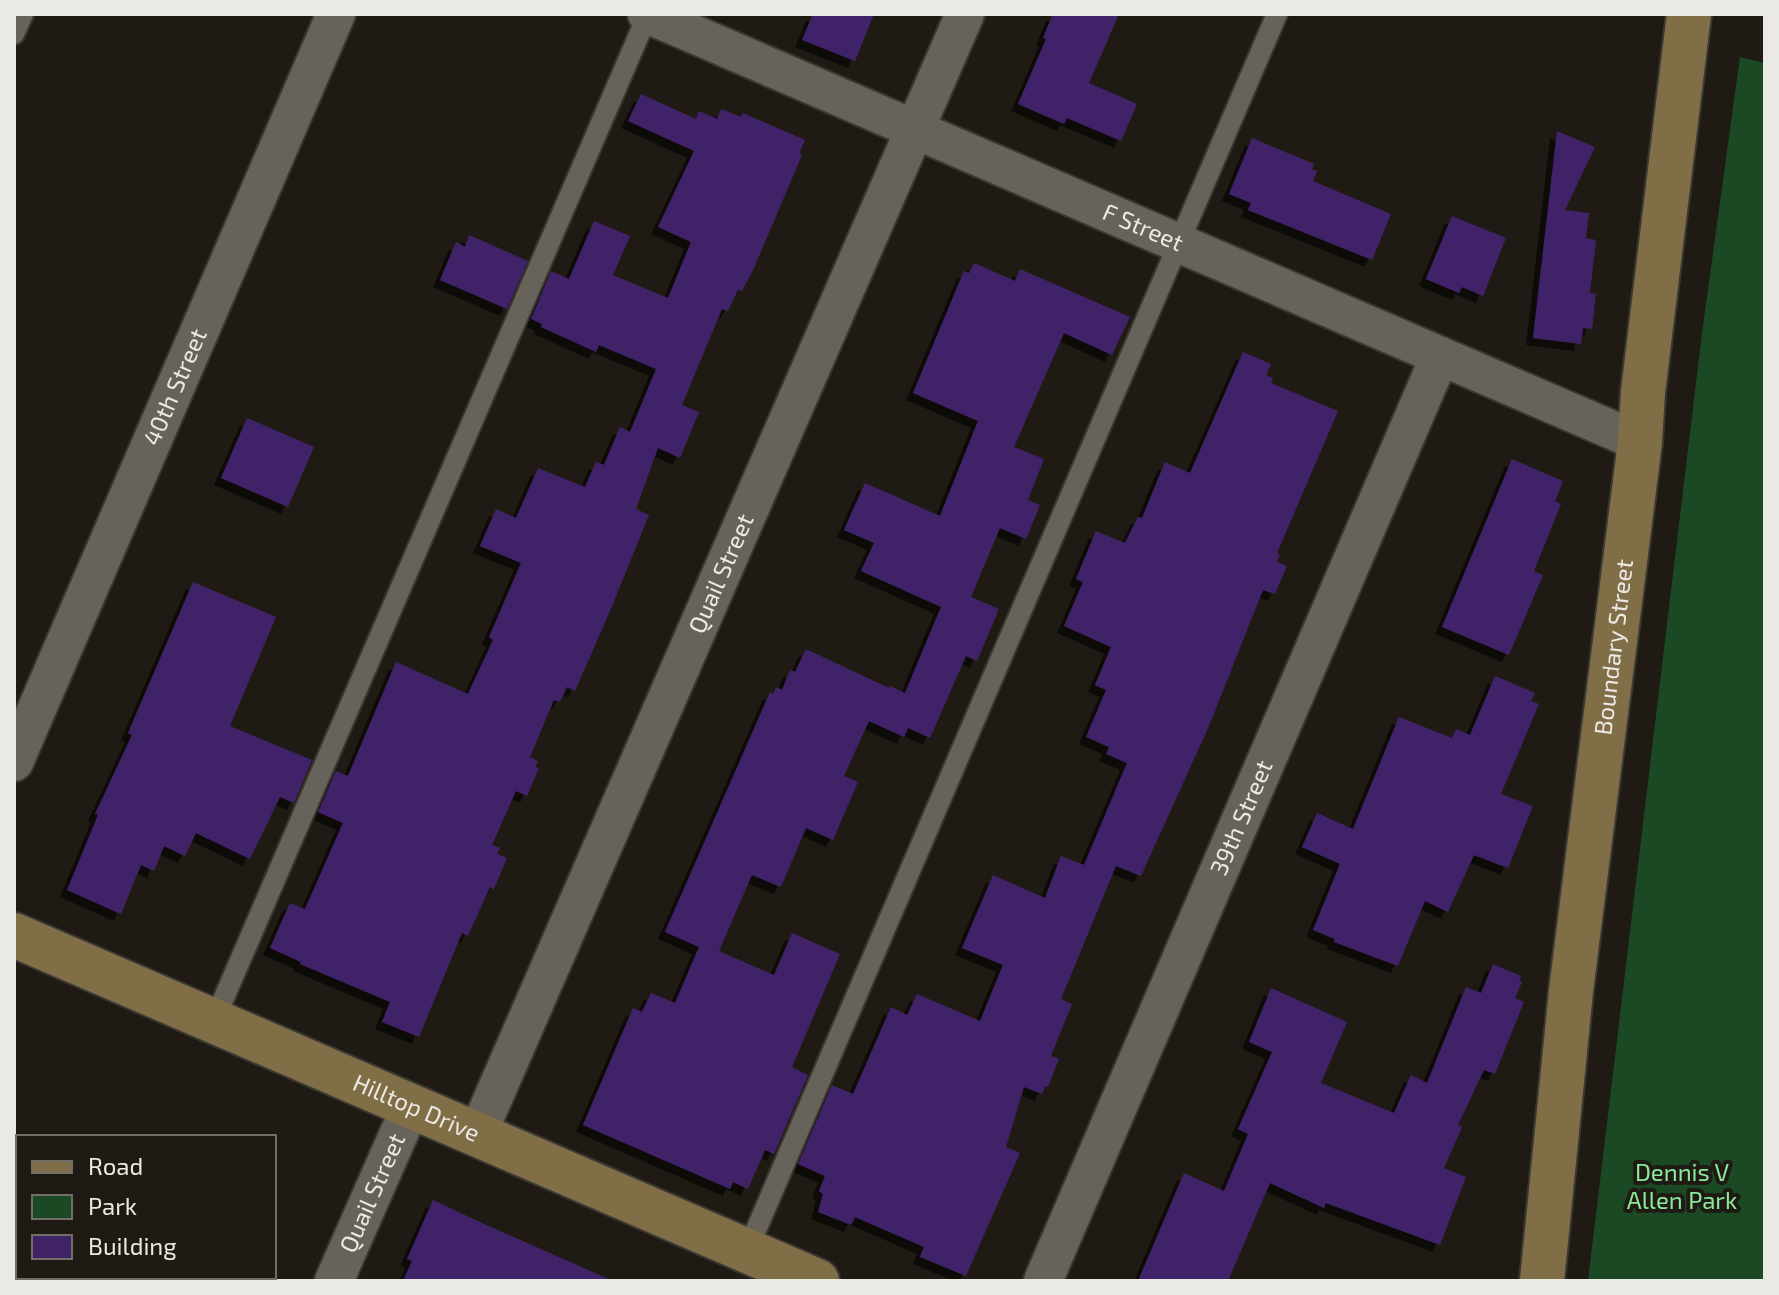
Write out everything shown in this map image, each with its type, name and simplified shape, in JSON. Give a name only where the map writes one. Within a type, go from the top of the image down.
[{"type":"street","name":"40th Street","points":[[14,762],[336,14]]},
{"type":"street","name":"F Street","points":[[648,14],[1640,442]]},
{"type":"street","name":"Quail Street","points":[[477,1135],[965,14]]},
{"type":"street","name":"Boundary Street","points":[[1542,1281],[1571,991],[1640,442],[1643,392],[1689,14]]},
{"type":"street","name":"39th Street","points":[[1043,1281],[1440,356]]},
{"type":"street","name":"Hilltop Drive","points":[[14,935],[817,1281]]},
{"type":"street","name":"Quail Street","points":[[334,1281],[411,1106]]},
{"type":"lane","points":[[14,34],[23,14]]},
{"type":"lane","points":[[214,1021],[648,14]]},
{"type":"lane","points":[[747,1251],[1277,14]]},
{"type":"green space","name":"Dennis V Allen Park","points":[[1740,57],[1765,63],[1765,1281],[1588,1281],[1702,333]]},
{"type":"building","points":[[813,14],[874,14],[855,61],[802,40]]},
{"type":"building","points":[[1053,14],[1119,14],[1089,83],[1137,104],[1121,141],[1067,118],[1064,124],[1018,104],[1046,39],[1043,38]]},
{"type":"building","points":[[641,94],[696,119],[699,111],[717,119],[721,109],[741,117],[743,113],[805,140],[799,154],[802,155],[754,268],[728,311],[722,309],[682,405],[699,412],[680,458],[658,448],[636,509],[649,515],[575,691],[567,687],[560,702],[554,700],[530,757],[538,761],[535,767],[539,768],[527,796],[516,791],[492,845],[500,848],[497,854],[507,858],[468,936],[462,933],[419,1037],[382,1022],[390,1002],[270,948],[290,903],[305,909],[343,823],[318,812],[336,771],[348,776],[396,662],[468,694],[493,640],[489,637],[521,563],[480,546],[496,509],[516,518],[538,468],[585,487],[596,462],[604,465],[620,427],[630,432],[656,369],[599,345],[596,352],[541,327],[542,324],[531,319],[551,271],[569,279],[594,221],[630,236],[613,275],[668,298],[691,242],[658,227],[694,151],[628,121]]},
{"type":"building","points":[[1557,131],[1595,147],[1565,210],[1589,213],[1586,238],[1596,240],[1590,293],[1596,294],[1592,329],[1583,328],[1581,344],[1533,338]]},
{"type":"building","points":[[1252,138],[1314,164],[1312,169],[1317,171],[1313,181],[1391,214],[1372,260],[1248,210],[1251,203],[1229,194]]},
{"type":"building","points":[[1452,216],[1506,238],[1483,296],[1462,287],[1459,293],[1426,279]]},
{"type":"building","points":[[469,235],[528,261],[507,309],[440,280],[456,242],[465,247]]},
{"type":"building","points":[[974,263],[1015,281],[1020,269],[1130,317],[1112,355],[1064,333],[1014,447],[1044,459],[1028,500],[1040,505],[1026,539],[1000,528],[971,597],[999,609],[977,661],[966,656],[930,738],[908,728],[904,737],[869,721],[844,776],[858,782],[833,840],[806,828],[781,887],[752,875],[719,951],[774,975],[792,933],[840,954],[792,1067],[808,1075],[774,1154],[765,1150],[748,1189],[733,1182],[730,1189],[583,1125],[633,1008],[642,1012],[651,993],[675,1003],[699,947],[665,932],[770,692],[773,694],[776,687],[782,690],[790,670],[795,672],[806,649],[905,693],[941,607],[861,571],[874,543],[844,530],[865,483],[940,516],[978,421],[913,393],[964,271],[969,273]]},
{"type":"building","points":[[1243,352],[1271,364],[1266,375],[1273,378],[1271,383],[1338,411],[1277,553],[1280,555],[1277,562],[1287,566],[1275,594],[1263,590],[1209,726],[1141,876],[1116,866],[1061,999],[1072,1004],[1051,1056],[1059,1059],[1042,1094],[1024,1087],[1006,1147],[1020,1153],[966,1276],[920,1257],[924,1247],[855,1217],[851,1225],[818,1212],[823,1194],[819,1191],[825,1176],[798,1164],[832,1085],[853,1094],[891,1007],[907,1015],[917,994],[980,1021],[1003,965],[962,948],[993,875],[1045,898],[1061,856],[1084,865],[1127,763],[1106,754],[1109,747],[1086,737],[1106,690],[1095,685],[1111,647],[1064,626],[1083,582],[1076,579],[1096,531],[1125,543],[1138,517],[1142,518],[1165,462],[1190,473]]},
{"type":"building","points":[[247,418],[314,447],[288,507],[221,478]]},
{"type":"building","points":[[1512,459],[1563,481],[1555,501],[1561,504],[1534,571],[1543,575],[1509,655],[1442,627]]},
{"type":"building","points":[[193,582],[276,617],[230,726],[312,760],[294,803],[280,797],[250,859],[196,833],[185,856],[164,846],[154,871],[141,865],[121,914],[67,890],[98,815],[95,814],[132,735],[128,733]]},
{"type":"building","points":[[1495,676],[1535,693],[1531,701],[1539,704],[1501,794],[1533,806],[1508,868],[1474,855],[1448,912],[1425,901],[1398,966],[1334,942],[1335,939],[1313,930],[1340,864],[1302,847],[1317,813],[1353,829],[1399,717],[1452,738],[1456,729],[1470,735]]},
{"type":"building","points":[[1493,964],[1521,976],[1519,980],[1522,982],[1515,998],[1524,1002],[1495,1074],[1484,1070],[1458,1125],[1462,1127],[1444,1168],[1466,1177],[1440,1245],[1326,1203],[1324,1208],[1270,1183],[1228,1281],[1138,1281],[1184,1173],[1224,1191],[1248,1134],[1238,1129],[1272,1052],[1249,1042],[1271,988],[1347,1022],[1321,1083],[1394,1113],[1411,1075],[1427,1083],[1466,987],[1481,993]]},
{"type":"building","points":[[433,1200],[613,1281],[403,1281],[412,1261],[407,1259]]}]
